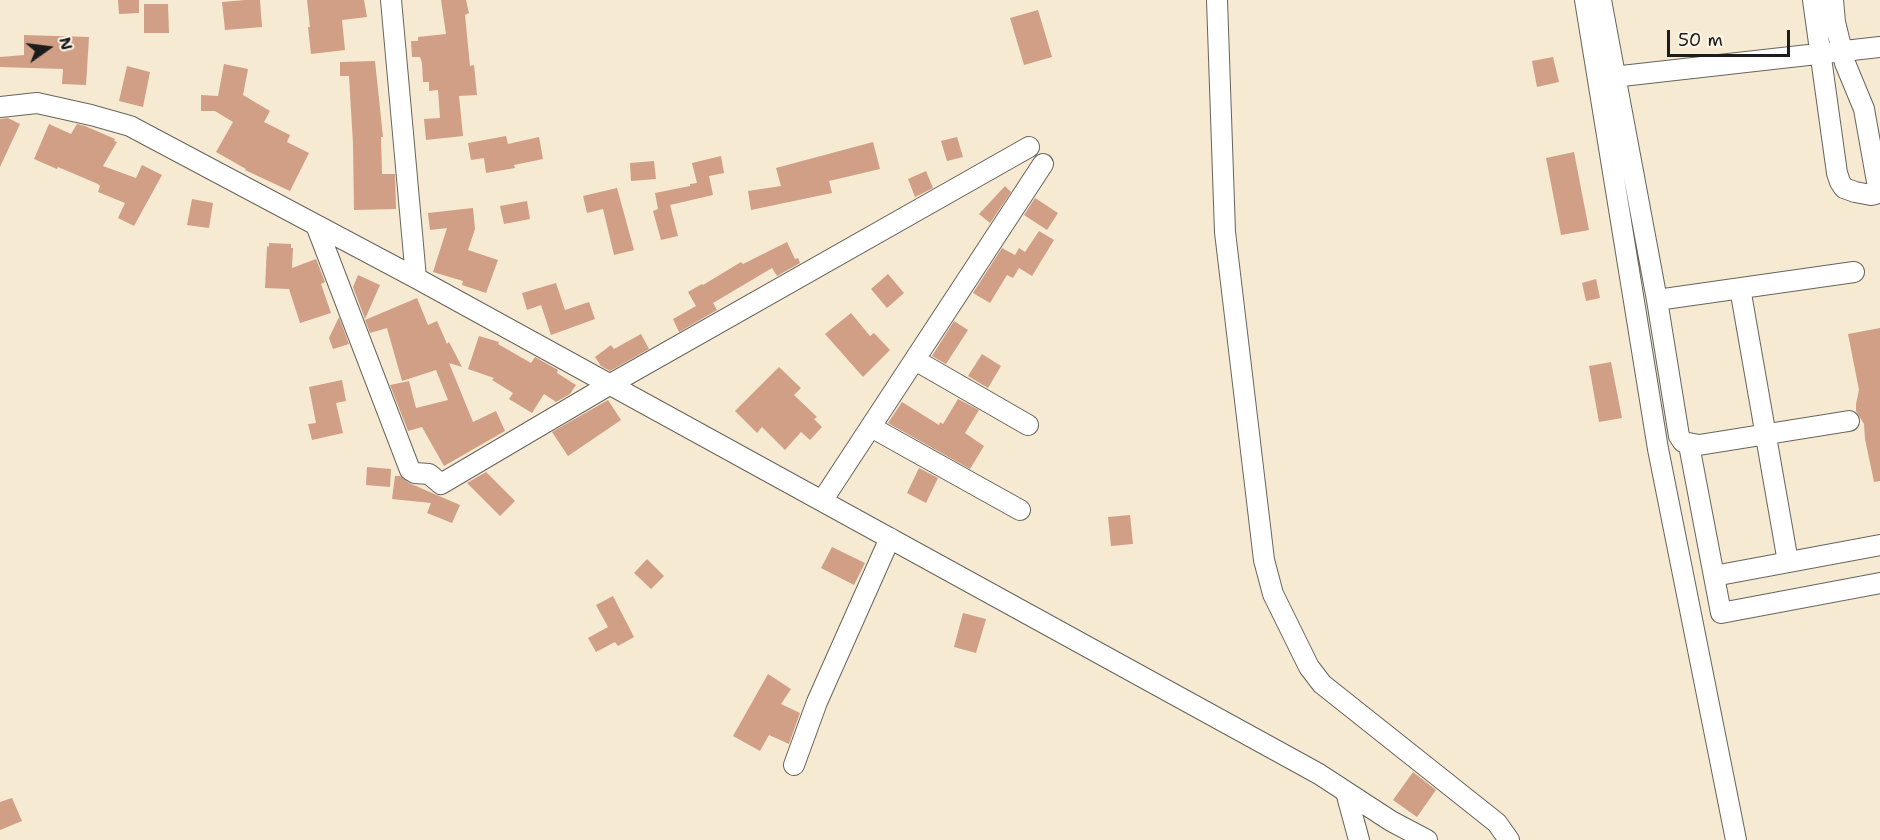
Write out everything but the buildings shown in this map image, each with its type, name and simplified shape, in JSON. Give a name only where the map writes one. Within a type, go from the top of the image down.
[{"type":"street","points":[[391,0],[416,278]]},
{"type":"street","points":[[1217,0],[1225,232],[1264,560],[1273,594],[1309,667],[1322,684],[1497,823],[1509,840]]},
{"type":"street","points":[[1585,0],[1607,77],[1657,300],[1679,436],[1689,445],[1699,445],[1849,421]]},
{"type":"street","points":[[1600,0],[1607,77],[1658,449],[1736,840]]},
{"type":"street","points":[[1813,0],[1837,173],[1844,188],[1871,195],[1879,193],[1864,110],[1842,53],[1833,0]]},
{"type":"street","points":[[1607,77],[1842,53],[1880,47]]},
{"type":"street","points":[[0,107],[37,104],[130,126],[416,278],[1319,774],[1391,821],[1427,840]]},
{"type":"street","points":[[316,225],[413,472],[429,474],[438,483],[444,483],[609,385],[1029,147]]},
{"type":"street","points":[[822,501],[1043,164]]},
{"type":"street","points":[[1657,300],[1854,272]]},
{"type":"street","points":[[1740,288],[1788,562]]},
{"type":"street","points":[[915,360],[1028,425]]},
{"type":"street","points":[[871,428],[1020,510]]},
{"type":"street","points":[[1689,445],[1721,612],[1880,583]]},
{"type":"street","points":[[794,765],[817,702],[890,538]]},
{"type":"street","points":[[1714,576],[1880,545]]},
{"type":"street","points":[[1346,792],[1359,840]]}]
